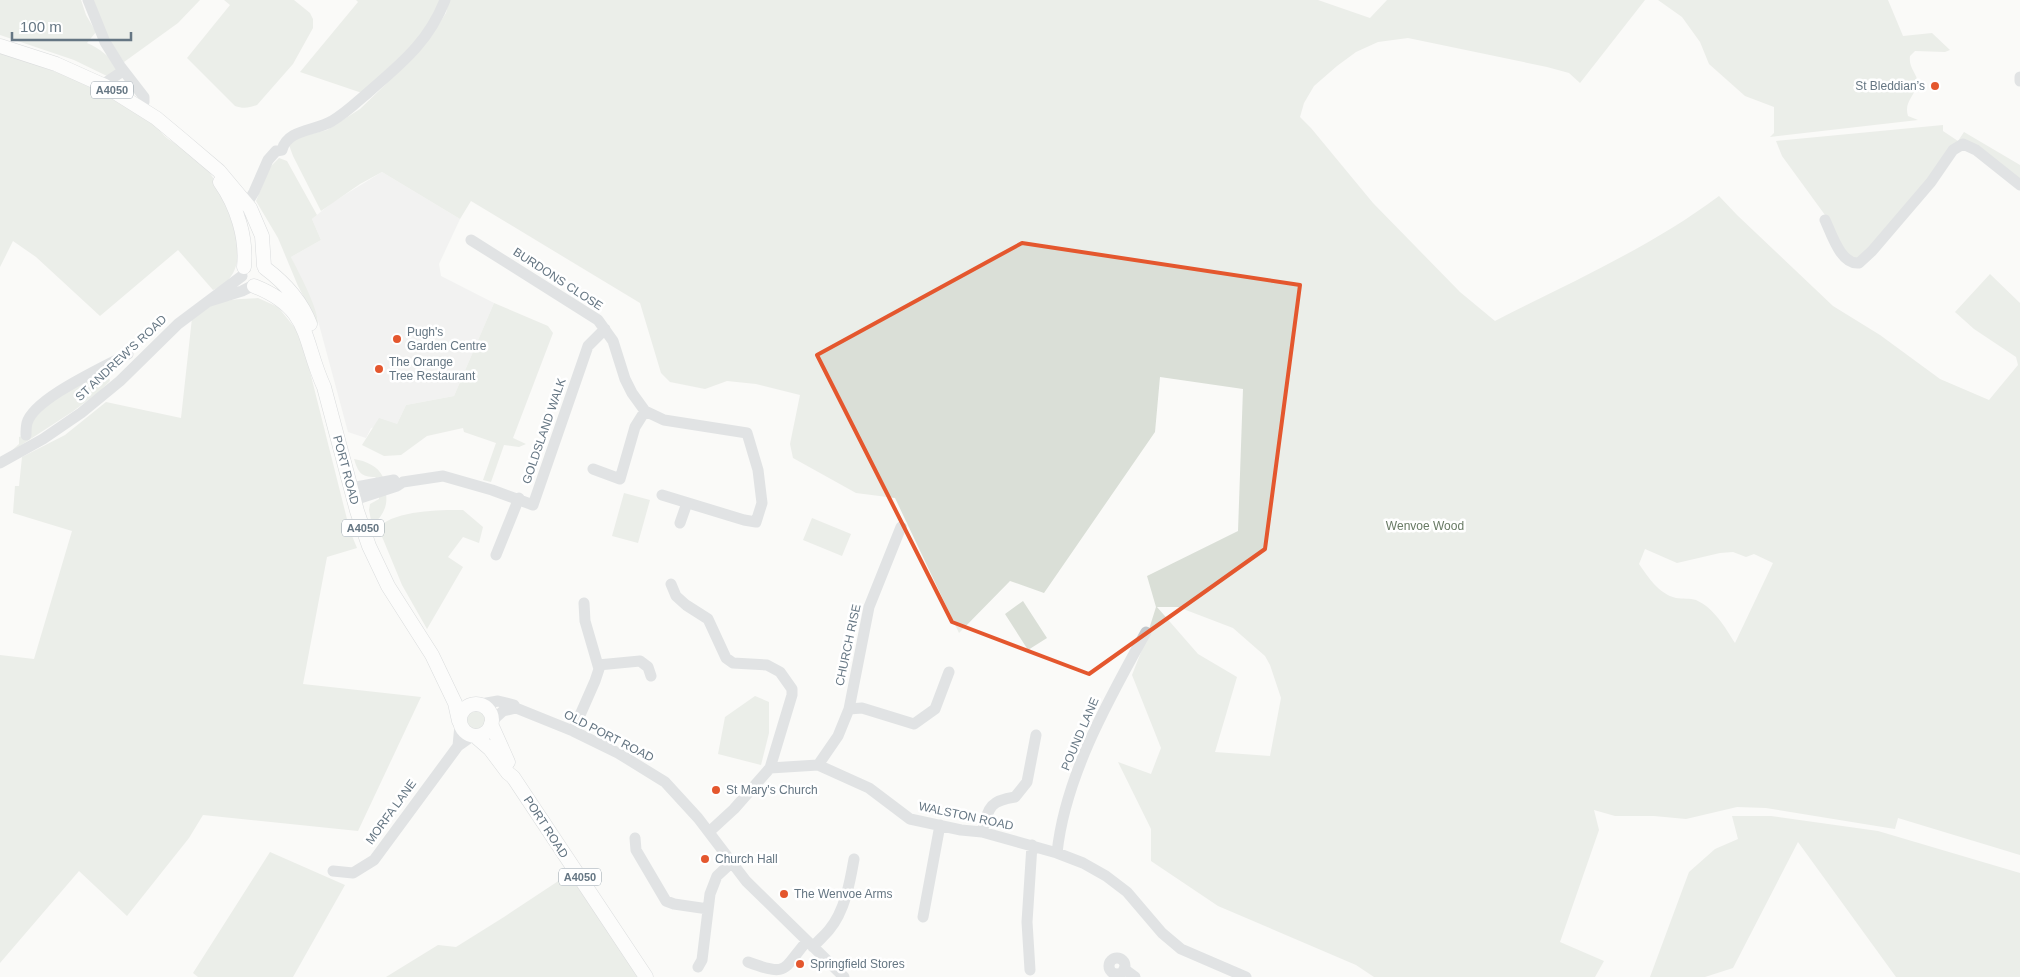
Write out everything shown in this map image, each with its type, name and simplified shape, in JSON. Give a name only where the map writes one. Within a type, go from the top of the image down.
[{"type":"main road","name":"A4050","points":[[0,46],[56,64],[105,86],[140,108],[180,138],[219,171],[247,204],[256,219],[262,236],[265,267]]},
{"type":"main road","name":"A4050","points":[[208,163],[233,205],[242,234],[248,279]]},
{"type":"main road","points":[[252,261],[265,267],[265,280],[262,283],[248,279],[252,261]]},
{"type":"main road","name":"PORT ROAD","points":[[265,267],[287,287],[305,311],[324,372],[324,387]]},
{"type":"main road","name":"PORT ROAD","points":[[248,279],[284,302],[298,318],[305,331],[324,387],[369,546],[388,586],[432,656],[455,703],[464,732],[473,736],[490,749],[513,777]]},
{"type":"main road","name":"PORT ROAD","points":[[432,656],[440,662],[461,692],[489,710],[492,723],[513,777],[646,977]]},
{"type":"main road","points":[[460,723],[462,710],[470,704],[478,704]]},
{"type":"main road","points":[[473,736],[485,734],[492,723]]},
{"type":"street","points":[[88,0],[105,42],[123,71],[144,97],[144,102],[140,108]]},
{"type":"street","points":[[242,234],[246,226],[242,210],[254,192],[271,156],[282,150],[283,144],[290,137],[331,122],[347,111],[390,73],[416,49],[429,32],[445,0]]},
{"type":"street","points":[[105,86],[108,81],[123,71]]},
{"type":"street","points":[[1825,220],[1843,257],[1849,262],[1859,263],[1872,251],[1931,182],[1953,150],[1963,144],[1976,150],[2020,185]]},
{"type":"street","name":"BURDONS CLOSE","points":[[471,240],[598,320],[613,341],[629,386],[645,411]]},
{"type":"street","name":"ST ANDREW'S ROAD","points":[[0,463],[55,432],[88,408],[120,381],[162,338],[208,301],[228,296],[248,279]]},
{"type":"street","name":"GOLDSLAND WALK","points":[[353,494],[398,486],[403,482],[443,476],[518,498],[533,505],[588,346],[605,329]]},
{"type":"street","points":[[26,435],[27,422],[34,412],[48,399],[75,382],[128,354]]},
{"type":"street","points":[[106,367],[120,381]]},
{"type":"street","points":[[592,469],[620,479],[635,427],[645,411],[664,420],[747,434],[758,470],[762,504],[756,522],[662,495]]},
{"type":"street","points":[[496,555],[518,498]]},
{"type":"street","points":[[680,523],[687,503]]},
{"type":"street","name":"CHURCH RISE","points":[[818,766],[838,736],[849,709],[869,607],[901,527]]},
{"type":"street","points":[[671,584],[676,596],[681,601],[708,619],[726,658],[733,664],[767,665],[780,672],[792,688],[792,696],[770,768],[734,809],[709,832]]},
{"type":"street","points":[[573,731],[595,681],[598,665],[585,620],[584,603]]},
{"type":"street","name":"POUND LANE","points":[[1057,853],[1060,825],[1093,733],[1146,632]]},
{"type":"street","points":[[598,665],[640,661],[648,668],[651,676]]},
{"type":"street","points":[[849,709],[862,708],[914,724],[935,709],[949,672]]},
{"type":"street","name":"OLD PORT ROAD","points":[[478,704],[498,701],[514,705],[516,708],[573,731],[618,753],[653,774],[676,793],[709,832],[746,881],[844,977]]},
{"type":"street","points":[[492,723],[503,711],[516,708]]},
{"type":"street","points":[[458,746],[460,723]]},
{"type":"street","points":[[982,832],[987,812],[998,800],[1016,796],[1027,782],[1036,735]]},
{"type":"street","name":"MORFA LANE","points":[[333,871],[353,873],[374,860],[458,746],[473,736]]},
{"type":"street","name":"WALSTON ROAD","points":[[770,768],[818,766],[869,788],[910,819],[982,832],[1057,853],[1083,863],[1106,876],[1127,892],[1162,933],[1181,949],[1244,977]]},
{"type":"street","points":[[923,917],[940,825]]},
{"type":"street","points":[[635,838],[636,850],[666,901],[708,909]]},
{"type":"street","points":[[1030,970],[1028,922],[1032,846]]},
{"type":"street","points":[[748,962],[767,974],[777,976],[784,973],[795,955],[830,929],[840,911],[851,878],[854,859]]},
{"type":"street","points":[[698,966],[702,960],[710,894],[717,876],[731,863]]},
{"type":"street","points":[[1124,969],[1134,977]]},
{"type":"highlighted area","points":[[1022,243],[1300,285],[1265,549],[1089,674],[952,622],[817,355]]},
{"type":"shaded area","points":[[382,172],[460,219],[439,264],[441,276],[494,303],[454,396],[406,405],[397,424],[371,428],[366,438],[348,432],[317,317],[291,257],[321,240],[312,219],[333,202]]},
{"type":"green space","points":[[0,0],[81,0],[86,15],[96,32],[87,43],[104,53],[118,69],[109,77],[74,60],[0,35]]},
{"type":"green space","points":[[92,0],[200,0],[178,23],[124,62],[105,35]]},
{"type":"green space","points":[[224,0],[294,0],[310,13],[313,19],[313,28],[293,64],[257,105],[251,107],[235,106],[187,58],[230,5]]},
{"type":"green space","points":[[356,0],[440,0],[428,30],[362,93],[300,72],[358,2]]},
{"type":"green space","name":"Wenvoe Wood","points":[[449,0],[1318,0],[1370,18],[1387,0],[1645,0],[1580,83],[1569,73],[1547,67],[1408,38],[1378,42],[1356,52],[1314,86],[1304,103],[1300,117],[1373,203],[1460,292],[1495,321],[1638,248],[1666,232],[1719,196],[1833,306],[1880,335],[1940,379],[1989,400],[2018,365],[2016,357],[1974,329],[1955,312],[1990,274],[2020,303],[2020,855],[1898,818],[1895,829],[1766,808],[1737,807],[1686,819],[1654,816],[1615,816],[1594,810],[1599,830],[1560,942],[1604,961],[1595,977],[1374,977],[1356,965],[1218,906],[1151,861],[1151,829],[1118,762],[1151,774],[1161,748],[1132,675],[1156,607],[1147,576],[1238,531],[1243,389],[1160,377],[1155,432],[1044,593],[1010,581],[959,633],[895,498],[856,493],[793,458],[790,444],[800,395],[756,384],[727,381],[705,389],[670,382],[661,373],[640,303],[471,201],[460,219],[382,172],[360,184],[321,211],[293,156],[289,145],[291,139],[327,130],[360,109],[385,85],[435,30],[446,13]],"holes":[[[1645,549],[1677,563],[1720,553],[1733,552],[1746,557],[1754,554],[1773,563],[1735,643],[1718,618],[1702,603],[1694,599],[1670,596],[1655,584],[1639,564]],[[1157,607],[1178,607],[1233,628],[1265,656],[1281,698],[1270,756],[1215,752],[1237,677],[1198,654]]]},
{"type":"green space","points":[[1658,0],[1888,0],[1903,36],[1932,33],[1950,50],[1945,52],[1915,51],[1910,56],[1911,65],[1917,79],[1917,86],[1908,104],[1907,111],[1908,116],[1918,120],[1770,137],[1774,133],[1774,107],[1745,96],[1709,64],[1700,42],[1682,17]]},
{"type":"green space","points":[[0,53],[82,82],[120,102],[156,127],[168,139],[180,146],[205,168],[218,186],[223,197],[237,240],[238,255],[236,267],[225,283],[213,290],[178,250],[100,316],[36,257],[13,241],[0,267]]},
{"type":"green space","points":[[1943,125],[1943,131],[1958,141],[1964,132],[2020,165],[2020,183],[1966,143],[1863,259],[1850,260],[1825,215],[1782,156],[1776,141]]},
{"type":"green space","points":[[279,158],[287,161],[317,215],[312,219],[321,240],[291,257],[312,300],[318,324],[298,286],[278,238],[256,201],[270,167]]},
{"type":"green space","points":[[258,298],[278,307],[302,340],[350,531],[357,548],[327,557],[303,684],[421,697],[358,831],[203,815],[189,838],[127,916],[79,871],[0,963],[0,655],[34,659],[72,531],[13,513],[15,486],[19,486],[22,457],[65,435],[106,402],[181,418],[192,318],[215,303]]},
{"type":"green space","points":[[494,303],[548,326],[553,333],[513,438],[526,444],[519,447],[504,445],[491,482],[483,480],[496,443],[464,432],[463,428],[427,436],[401,455],[384,456],[362,445],[379,418],[397,424],[406,405],[454,396]]},
{"type":"green space","points":[[103,372],[108,375],[110,381],[99,392],[9,453],[19,444],[19,437],[22,436],[30,424],[48,405],[68,391]]},
{"type":"green space","points":[[354,459],[371,465],[383,477],[376,478],[363,475]]},
{"type":"green space","points":[[624,493],[650,500],[638,543],[612,536]]},
{"type":"green space","points":[[386,494],[384,511],[372,525],[369,510],[370,504]]},
{"type":"green space","points":[[463,510],[483,527],[479,543],[463,537],[448,557],[463,567],[427,629],[402,585],[378,527],[386,521],[407,514]]},
{"type":"green space","points":[[812,518],[851,534],[842,556],[803,540]]},
{"type":"green space","points":[[1023,601],[1047,638],[1028,650],[1005,614]]},
{"type":"green space","points":[[755,696],[769,702],[769,733],[761,765],[718,754],[725,717]]},
{"type":"green space","points":[[472,711],[480,711],[486,717],[486,725],[480,731],[472,731],[466,725],[466,717]]},
{"type":"green space","points":[[1732,816],[1771,816],[1878,831],[2020,873],[2020,977],[1896,977],[1798,842],[1733,968],[1705,977],[1650,977],[1689,872],[1715,849],[1738,839]]},
{"type":"green space","points":[[270,852],[345,885],[293,977],[198,977],[193,973]]},
{"type":"green space","points":[[578,868],[650,977],[386,977],[438,945],[456,947]]},
{"type":"place","name":"St Bleddian’s","points":[[1935,86]]},
{"type":"place","name":"Pugh's Garden Centre","points":[[397,339]]},
{"type":"place","name":"The Orange Tree Restaurant","points":[[379,369]]},
{"type":"place","name":"St Mary's Church","points":[[716,790]]},
{"type":"place","name":"Church Hall","points":[[705,859]]},
{"type":"place","name":"The Wenvoe Arms","points":[[784,894]]},
{"type":"place","name":"Springfield Stores","points":[[800,964]]}]
